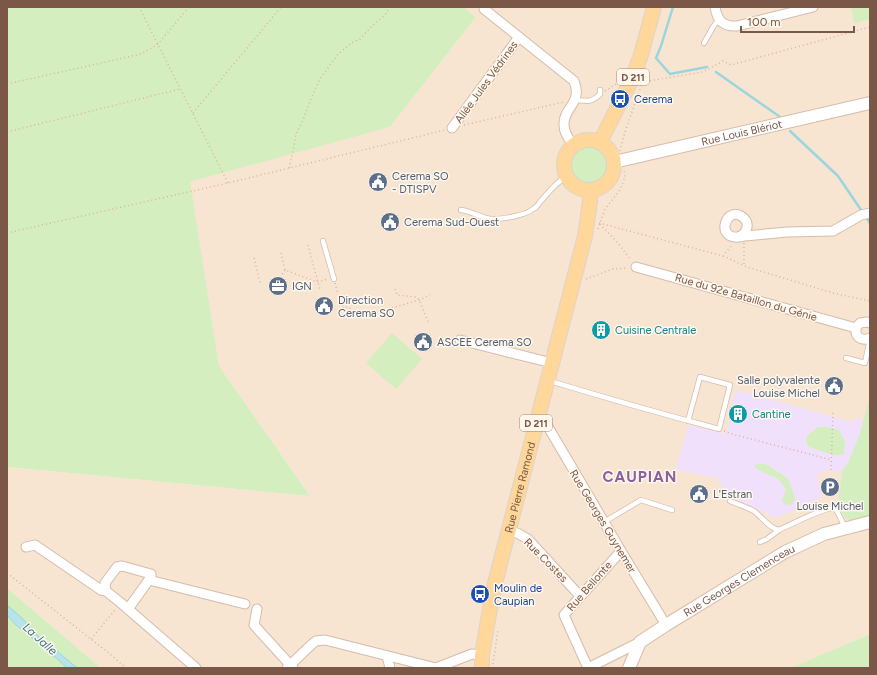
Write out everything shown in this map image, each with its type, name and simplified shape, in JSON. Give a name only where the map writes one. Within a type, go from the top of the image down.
[{"type":"main road","name":"D 211","points":[[600,142],[637,81],[641,55],[654,7]]},
{"type":"main road","points":[[593,140],[600,142],[618,161],[611,178],[598,188],[583,190],[576,187],[566,177],[564,160],[567,152],[573,145],[579,142],[593,140]]},
{"type":"main road","name":"Rue Pierre Ramond","points":[[482,662],[492,591],[585,236],[590,202],[590,190]]},
{"type":"street","points":[[715,7],[719,19],[724,25],[728,26],[737,26],[814,7]]},
{"type":"street","name":"Allée Jules Védrines","points":[[484,8],[574,80],[577,88],[576,100]]},
{"type":"street","name":"Allée Jules Védrines","points":[[452,128],[519,37]]},
{"type":"street","points":[[573,145],[566,135],[564,125],[566,117],[576,100]]},
{"type":"street","name":"Rue Louis Blériot","points":[[618,161],[870,103]]},
{"type":"street","points":[[741,236],[786,232],[833,231],[861,215],[870,214]]},
{"type":"street","name":"Rue du 92e Bataillon du Génie","points":[[636,267],[856,328],[857,335],[860,338],[865,340],[870,339]]},
{"type":"street","points":[[856,328],[860,323],[869,321]]},
{"type":"street","points":[[460,340],[552,363]]},
{"type":"street","name":"Rue Georges Guynemer","points":[[536,422],[547,425],[666,625]]},
{"type":"street","name":"Rue Georges Clemenceau","points":[[640,642],[785,552],[824,534],[870,522]]},
{"type":"street","name":"Rue Costes","points":[[508,531],[517,533],[528,540],[580,596]]},
{"type":"street","points":[[26,547],[36,546],[101,590],[106,591],[196,668]]},
{"type":"street","name":"Rue Bellonte","points":[[588,668],[564,615],[621,551]]},
{"type":"street","points":[[106,591],[105,583],[117,567],[122,566],[149,572],[151,574],[149,580],[125,606]]},
{"type":"street","points":[[149,580],[245,604]]},
{"type":"street","points":[[257,609],[254,625],[290,667],[316,641],[325,640],[436,668],[458,662],[472,654],[482,662]]},
{"type":"street","points":[[588,668],[640,642]]},
{"type":"street","points":[[629,668],[640,642]]},
{"type":"street","points":[[387,656],[390,668]]},
{"type":"lane","points":[[704,43],[719,19]]},
{"type":"lane","points":[[576,100],[590,101],[596,99],[600,92]]},
{"type":"lane","points":[[462,210],[493,220],[522,214],[533,210],[553,187],[566,177]]},
{"type":"lane","points":[[323,241],[334,278]]},
{"type":"lane","points":[[846,358],[865,363],[870,339]]},
{"type":"lane","points":[[548,380],[600,396],[688,421],[719,429],[730,385],[700,376],[688,421]]},
{"type":"lane","points":[[604,522],[641,500],[672,510]]},
{"type":"lane","points":[[730,501],[752,510],[775,530],[779,530]]},
{"type":"lane","points":[[760,542],[771,537],[779,530],[825,509],[833,508],[836,510],[845,528]]},
{"type":"path","points":[[139,7],[228,183]]},
{"type":"path","points":[[7,84],[141,54],[158,44],[189,7]]},
{"type":"path","points":[[193,113],[281,7]]},
{"type":"path","points":[[289,168],[296,134],[320,79],[338,54],[351,43],[360,40],[385,15],[390,7]]},
{"type":"path","points":[[600,92],[625,79],[637,81],[703,72],[723,61],[731,65],[870,27]]},
{"type":"path","points":[[597,230],[605,209],[620,190],[625,177],[618,161],[637,81]]},
{"type":"path","points":[[7,132],[180,89]]},
{"type":"path","points":[[7,234],[576,100]]},
{"type":"path","points":[[599,223],[723,256],[744,266],[833,293],[870,301]]},
{"type":"path","points":[[599,223],[636,267]]},
{"type":"path","points":[[723,256],[741,236]]},
{"type":"path","points":[[741,236],[744,266]]},
{"type":"path","points":[[308,245],[320,290]]},
{"type":"path","points":[[278,281],[284,270],[281,253]]},
{"type":"path","points":[[254,258],[260,283]]},
{"type":"path","points":[[584,279],[613,270],[636,267]]},
{"type":"path","points":[[284,270],[317,282],[334,278],[341,305],[362,313],[372,314],[419,300],[430,295]]},
{"type":"path","points":[[394,289],[397,295],[416,297],[419,300],[429,324]]},
{"type":"path","points":[[831,470],[833,413]]},
{"type":"path","points":[[719,429],[735,436],[832,460]]},
{"type":"path","points":[[7,573],[126,668]]},
{"type":"path","points":[[91,639],[125,606]]},
{"type":"path","points":[[494,668],[493,664],[498,626]]},
{"type":"shaded area","points":[[463,7],[870,7],[870,634],[790,668],[101,668],[7,588],[7,467],[310,496],[219,366],[189,182],[390,127],[476,17]]},
{"type":"shaded area","points":[[735,390],[853,422],[855,417],[863,420],[860,434],[849,461],[842,472],[831,470],[817,474],[822,497],[776,518],[726,494],[718,478],[676,470],[688,425],[727,434],[734,403],[732,402]]},
{"type":"green space","points":[[7,7],[463,7],[476,17],[390,127],[190,182],[219,366],[310,496],[7,467]]},
{"type":"green space","points":[[851,7],[870,7],[870,19],[854,23]]},
{"type":"green space","points":[[585,146],[593,146],[603,151],[607,158],[607,172],[603,179],[593,184],[585,184],[575,179],[573,176],[570,169],[570,161],[575,151],[578,149]]},
{"type":"green space","points":[[392,333],[422,359],[396,389],[366,363]]},
{"type":"green space","points":[[870,396],[870,516],[851,521],[846,519],[838,505],[842,472],[849,461],[860,434]]},
{"type":"green space","points":[[818,427],[828,427],[839,430],[845,441],[844,455],[833,455],[809,447],[806,441],[807,436]]},
{"type":"green space","points":[[757,464],[768,465],[787,478],[795,499],[792,504],[788,505],[783,503],[782,499],[786,490],[781,482],[778,479],[757,469],[754,466]]},
{"type":"green space","points":[[7,588],[101,668],[7,668]]},
{"type":"green space","points":[[870,634],[870,668],[790,668]]},
{"type":"water","name":"La Jalle","points":[[7,605],[23,619],[39,637],[78,668],[67,668],[15,624],[7,615]]},
{"type":"waterway","points":[[673,7],[656,58],[670,74],[707,67]]},
{"type":"waterway","points":[[716,72],[783,119]]},
{"type":"waterway","points":[[790,131],[838,176],[861,210]]},
{"type":"waterway","points":[[866,217],[870,223]]},
{"type":"place","name":"Cerema","points":[[620,99]]},
{"type":"place","name":"Cerema SO - DTISPV","points":[[378,182]]},
{"type":"place","name":"Cerema Sud-Ouest","points":[[390,222]]},
{"type":"place","name":"IGN","points":[[278,286]]},
{"type":"place","name":"Direction Cerema SO","points":[[324,306]]},
{"type":"place","name":"Cuisine Centrale","points":[[601,330]]},
{"type":"place","name":"ASCEE Cerema SO","points":[[423,342]]},
{"type":"place","name":"Salle polyvalente Louise Michel","points":[[834,386]]},
{"type":"place","name":"Cantine","points":[[738,414]]},
{"type":"place","name":"Louise Michel","points":[[830,487]]},
{"type":"place","name":"L'Estran","points":[[699,494]]},
{"type":"place","name":"Moulin de Caupian","points":[[480,594]]},
{"type":"district","name":"CAUPIAN","points":[[640,477]]}]
